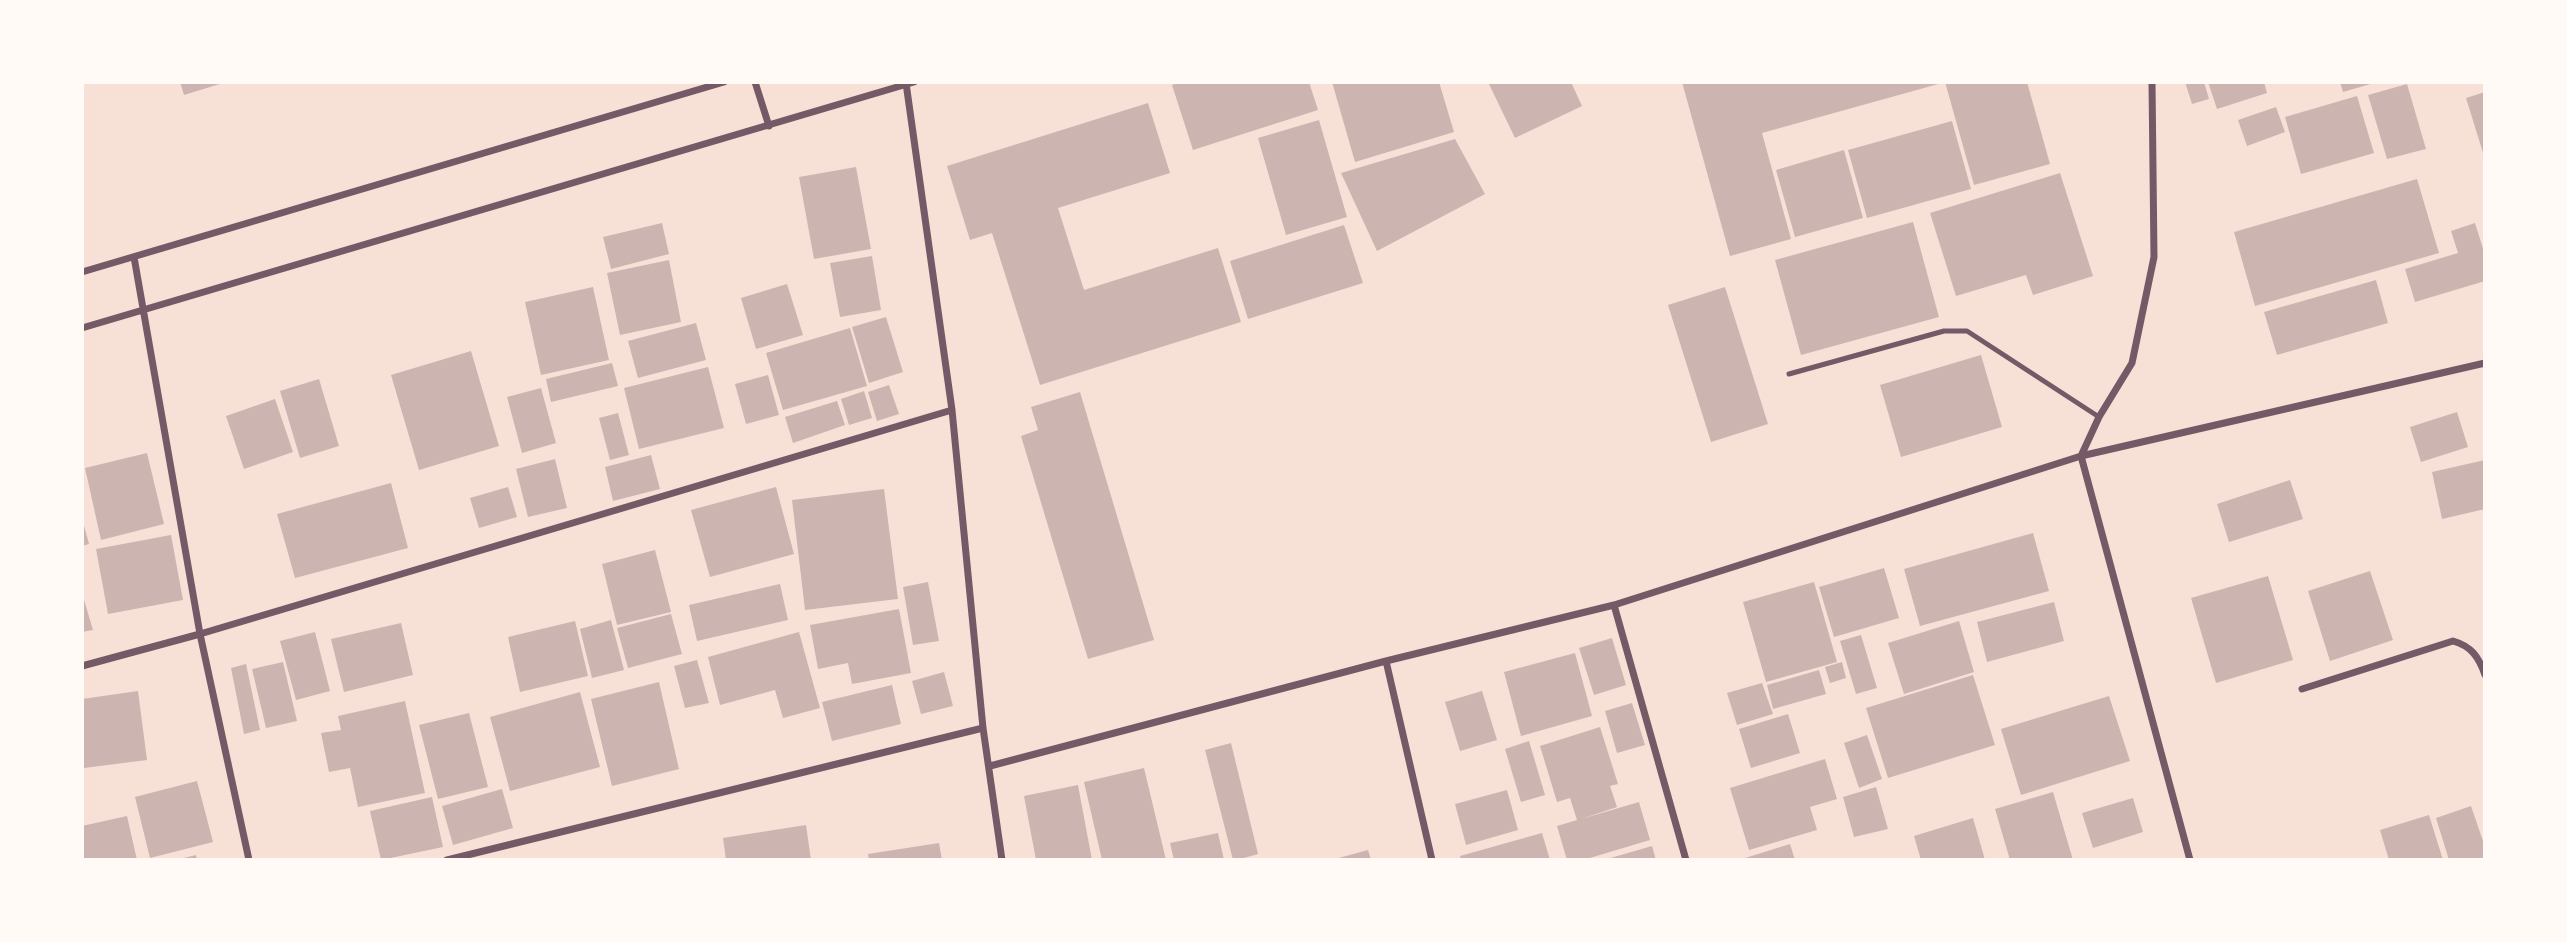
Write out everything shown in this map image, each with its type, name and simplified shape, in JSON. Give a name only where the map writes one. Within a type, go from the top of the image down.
[{"type":"street","points":[[82,272],[724,82]]},
{"type":"street","points":[[755,82],[769,126]]},
{"type":"street","points":[[2152,82],[2154,257],[2132,363],[2099,417],[2081,456],[2190,860]]},
{"type":"street","points":[[82,328],[908,83],[952,410],[984,728],[1002,860]]},
{"type":"street","points":[[134,257],[200,634],[249,860]]},
{"type":"street","points":[[990,766],[1386,661],[1614,605],[2081,456],[2485,363]]},
{"type":"street","points":[[82,666],[200,634],[952,410]]},
{"type":"street","points":[[1614,605],[1686,860]]},
{"type":"street","points":[[2302,689],[2453,641],[2467,645],[2481,663],[2485,675]]},
{"type":"street","points":[[1386,661],[1432,860]]},
{"type":"street","points":[[447,860],[984,728]]},
{"type":"lane","points":[[1789,374],[1944,331],[1968,331],[2099,417]]},
{"type":"building","points":[[180,82],[222,82],[223,83],[184,95]]},
{"type":"building","points":[[1180,82],[1309,82],[1318,110],[1193,150],[1172,85]]},
{"type":"building","points":[[1332,82],[1439,82],[1454,132],[1355,162]]},
{"type":"building","points":[[1488,82],[1571,82],[1582,106],[1515,138]]},
{"type":"building","points":[[1682,82],[1942,83],[1762,133],[1791,239],[1730,256]]},
{"type":"building","points":[[1945,82],[2027,82],[2050,164],[1974,185]]},
{"type":"building","points":[[2185,82],[2204,82],[2209,99],[2192,104]]},
{"type":"building","points":[[2208,82],[2264,82],[2267,93],[2217,109]]},
{"type":"building","points":[[2340,82],[2374,82],[2374,83],[2343,92]]},
{"type":"building","points":[[2407,84],[2426,149],[2387,159],[2368,95]]},
{"type":"building","points":[[2485,92],[2485,156],[2484,156],[2466,98]]},
{"type":"building","points":[[2357,96],[2374,153],[2301,174],[2285,117]]},
{"type":"building","points":[[1148,103],[1170,173],[1058,208],[1084,290],[1218,248],[1241,322],[1040,385],[992,233],[970,240],[947,166]]},
{"type":"building","points":[[2276,107],[2285,132],[2247,146],[2238,120]]},
{"type":"building","points":[[1319,120],[1347,217],[1286,235],[1258,138]]},
{"type":"building","points":[[1952,121],[1971,189],[1867,218],[1848,150]]},
{"type":"building","points":[[1455,139],[1485,194],[1377,251],[1341,173]]},
{"type":"building","points":[[1844,150],[1863,218],[1795,237],[1776,170]]},
{"type":"building","points":[[856,167],[871,249],[814,259],[799,177]]},
{"type":"building","points":[[2060,173],[2093,276],[2033,295],[2026,275],[1956,296],[1930,213]]},
{"type":"building","points":[[2417,179],[2439,253],[2255,306],[2234,232]]},
{"type":"building","points":[[1913,222],[1939,317],[1801,355],[1775,260]]},
{"type":"building","points":[[662,223],[669,254],[611,269],[603,237]]},
{"type":"building","points":[[2475,223],[2485,255],[2485,281],[2415,302],[2405,269],[2458,253],[2451,231]]},
{"type":"building","points":[[1344,225],[1363,283],[1248,319],[1230,261]]},
{"type":"building","points":[[872,256],[881,310],[840,317],[830,263]]},
{"type":"building","points":[[669,260],[681,322],[620,335],[607,273]]},
{"type":"building","points":[[2376,280],[2388,323],[2277,355],[2264,312]]},
{"type":"building","points":[[787,284],[803,335],[756,349],[741,298]]},
{"type":"building","points":[[593,287],[609,360],[541,375],[525,302]]},
{"type":"building","points":[[1725,287],[1768,424],[1711,442],[1668,305]]},
{"type":"building","points":[[886,317],[903,372],[869,383],[852,327]]},
{"type":"building","points":[[696,323],[706,360],[638,378],[628,341]]},
{"type":"building","points":[[850,328],[867,386],[783,410],[766,353]]},
{"type":"building","points":[[471,351],[499,446],[419,470],[391,375]]},
{"type":"building","points":[[1981,355],[2002,427],[1901,457],[1880,385]]},
{"type":"building","points":[[612,363],[618,386],[551,402],[546,379]]},
{"type":"building","points":[[708,367],[724,428],[639,449],[624,388]]},
{"type":"building","points":[[768,375],[779,415],[746,424],[735,384]]},
{"type":"building","points":[[319,379],[339,446],[300,458],[280,391]]},
{"type":"building","points":[[889,385],[899,414],[877,421],[868,392]]},
{"type":"building","points":[[541,388],[556,443],[522,453],[507,397]]},
{"type":"building","points":[[864,391],[872,418],[849,425],[841,399]]},
{"type":"building","points":[[1080,392],[1154,640],[1088,659],[1021,436],[1038,430],[1031,407]]},
{"type":"building","points":[[275,399],[293,452],[244,469],[226,416]]},
{"type":"building","points":[[837,401],[845,425],[793,443],[785,417]]},
{"type":"building","points":[[2457,412],[2468,447],[2421,462],[2410,427]]},
{"type":"building","points":[[618,413],[629,455],[610,460],[599,418]]},
{"type":"building","points":[[147,453],[164,524],[101,540],[85,468]]},
{"type":"building","points":[[651,455],[660,489],[613,501],[605,467]]},
{"type":"building","points":[[555,459],[567,508],[528,517],[516,469]]},
{"type":"building","points":[[2485,460],[2485,509],[2442,519],[2432,472]]},
{"type":"building","points":[[2290,480],[2303,519],[2229,542],[2217,504]]},
{"type":"building","points":[[391,483],[408,548],[295,578],[277,514]]},
{"type":"building","points":[[508,487],[517,517],[479,528],[470,498]]},
{"type":"building","points":[[776,487],[794,554],[710,577],[691,510]]},
{"type":"building","points":[[884,489],[898,599],[805,610],[792,500]]},
{"type":"building","points":[[82,518],[89,544],[82,546]]},
{"type":"building","points":[[2033,533],[2049,591],[1920,626],[1904,569]]},
{"type":"building","points":[[171,535],[183,600],[108,614],[96,549]]},
{"type":"building","points":[[655,550],[671,612],[617,625],[602,564]]},
{"type":"building","points":[[1884,568],[1899,618],[1834,637],[1819,587]]},
{"type":"building","points":[[2370,571],[2393,640],[2330,661],[2308,591]]},
{"type":"building","points":[[2268,576],[2293,660],[2216,683],[2191,598]]},
{"type":"building","points":[[928,582],[939,641],[913,645],[903,587]]},
{"type":"building","points":[[1814,582],[1837,662],[1766,682],[1743,602]]},
{"type":"building","points":[[780,584],[788,620],[697,641],[689,605]]},
{"type":"building","points":[[82,593],[93,630],[82,632]]},
{"type":"building","points":[[2054,602],[2064,641],[1987,662],[1977,622]]},
{"type":"building","points":[[899,609],[911,673],[852,684],[848,663],[818,669],[810,625]]},
{"type":"building","points":[[671,614],[682,654],[628,668],[617,628]]},
{"type":"building","points":[[611,620],[624,670],[592,678],[580,629]]},
{"type":"building","points":[[575,621],[588,676],[520,692],[508,637]]},
{"type":"building","points":[[1959,621],[1974,672],[1904,694],[1888,643]]},
{"type":"building","points":[[401,623],[413,675],[344,692],[331,639]]},
{"type":"building","points":[[315,632],[330,691],[296,700],[280,641]]},
{"type":"building","points":[[799,632],[820,708],[783,718],[775,690],[720,705],[708,657]]},
{"type":"building","points":[[1861,635],[1877,688],[1856,694],[1840,641]]},
{"type":"building","points":[[1612,638],[1626,685],[1594,695],[1579,648]]},
{"type":"building","points":[[1575,653],[1592,716],[1521,736],[1504,672]]},
{"type":"building","points":[[697,660],[709,703],[685,708],[674,666]]},
{"type":"building","points":[[283,662],[297,721],[266,728],[252,669]]},
{"type":"building","points":[[1842,662],[1846,678],[1830,683],[1825,667]]},
{"type":"building","points":[[246,664],[260,730],[244,734],[231,668]]},
{"type":"building","points":[[1819,670],[1826,694],[1773,709],[1767,685]]},
{"type":"building","points":[[944,672],[953,706],[921,714],[912,681]]},
{"type":"building","points":[[1973,675],[1995,745],[1888,778],[1866,708]]},
{"type":"building","points":[[659,682],[679,769],[612,786],[591,699]]},
{"type":"building","points":[[1762,683],[1773,714],[1737,725],[1727,693]]},
{"type":"building","points":[[892,685],[901,724],[832,741],[822,702]]},
{"type":"building","points":[[138,691],[147,760],[84,768],[82,699]]},
{"type":"building","points":[[1482,691],[1497,740],[1460,751],[1445,702]]},
{"type":"building","points":[[580,692],[600,767],[510,791],[490,717]]},
{"type":"building","points":[[2109,696],[2130,761],[2021,795],[2001,729]]},
{"type":"building","points":[[405,701],[425,793],[358,807],[350,768],[329,772],[321,733],[341,730],[338,716]]},
{"type":"building","points":[[1632,703],[1645,745],[1617,753],[1605,711]]},
{"type":"building","points":[[469,713],[488,787],[438,799],[419,725]]},
{"type":"building","points":[[1788,714],[1800,753],[1751,768],[1739,729]]},
{"type":"building","points":[[1600,727],[1618,784],[1610,786],[1617,807],[1581,819],[1639,802],[1650,840],[1583,860],[1567,860],[1557,826],[1577,820],[1570,798],[1557,802],[1540,746]]},
{"type":"building","points":[[1867,735],[1882,779],[1859,788],[1844,743]]},
{"type":"building","points":[[1529,741],[1545,795],[1521,802],[1505,749]]},
{"type":"building","points":[[1231,743],[1258,854],[1237,860],[1233,860],[1205,750]]},
{"type":"building","points":[[1825,759],[1837,799],[1810,807],[1817,830],[1749,850],[1730,788]]},
{"type":"building","points":[[1144,768],[1166,860],[1102,860],[1084,782]]},
{"type":"building","points":[[197,781],[213,842],[150,858],[135,797]]},
{"type":"building","points":[[1078,785],[1092,860],[1036,860],[1024,796]]},
{"type":"building","points":[[1876,787],[1888,829],[1854,837],[1843,797]]},
{"type":"building","points":[[502,789],[513,828],[453,845],[442,806]]},
{"type":"building","points":[[1507,790],[1518,830],[1466,845],[1455,804]]},
{"type":"building","points":[[2053,792],[2073,860],[2010,860],[1995,809]]},
{"type":"building","points":[[432,797],[443,847],[381,860],[370,811]]},
{"type":"building","points":[[2133,798],[2143,832],[2093,848],[2082,813]]},
{"type":"building","points":[[2471,806],[2485,847],[2485,858],[2449,860],[2436,818]]},
{"type":"building","points":[[2429,815],[2443,860],[2389,860],[2380,830]]},
{"type":"building","points":[[127,816],[137,860],[82,860],[82,826]]},
{"type":"building","points":[[1973,818],[1985,860],[1921,860],[1914,836]]},
{"type":"building","points":[[806,825],[811,860],[726,860],[723,838]]},
{"type":"building","points":[[1218,833],[1224,860],[1174,860],[1170,843]]},
{"type":"building","points":[[1542,833],[1550,860],[1461,860],[1460,856]]},
{"type":"building","points":[[939,843],[942,860],[869,860],[868,854]]},
{"type":"building","points":[[1790,844],[1795,860],[1742,860],[1742,859]]},
{"type":"building","points":[[1652,846],[1656,860],[1607,860],[1607,859]]},
{"type":"building","points":[[1368,850],[1371,860],[1335,860],[1335,859]]},
{"type":"building","points":[[196,855],[197,860],[180,860],[180,859]]}]
